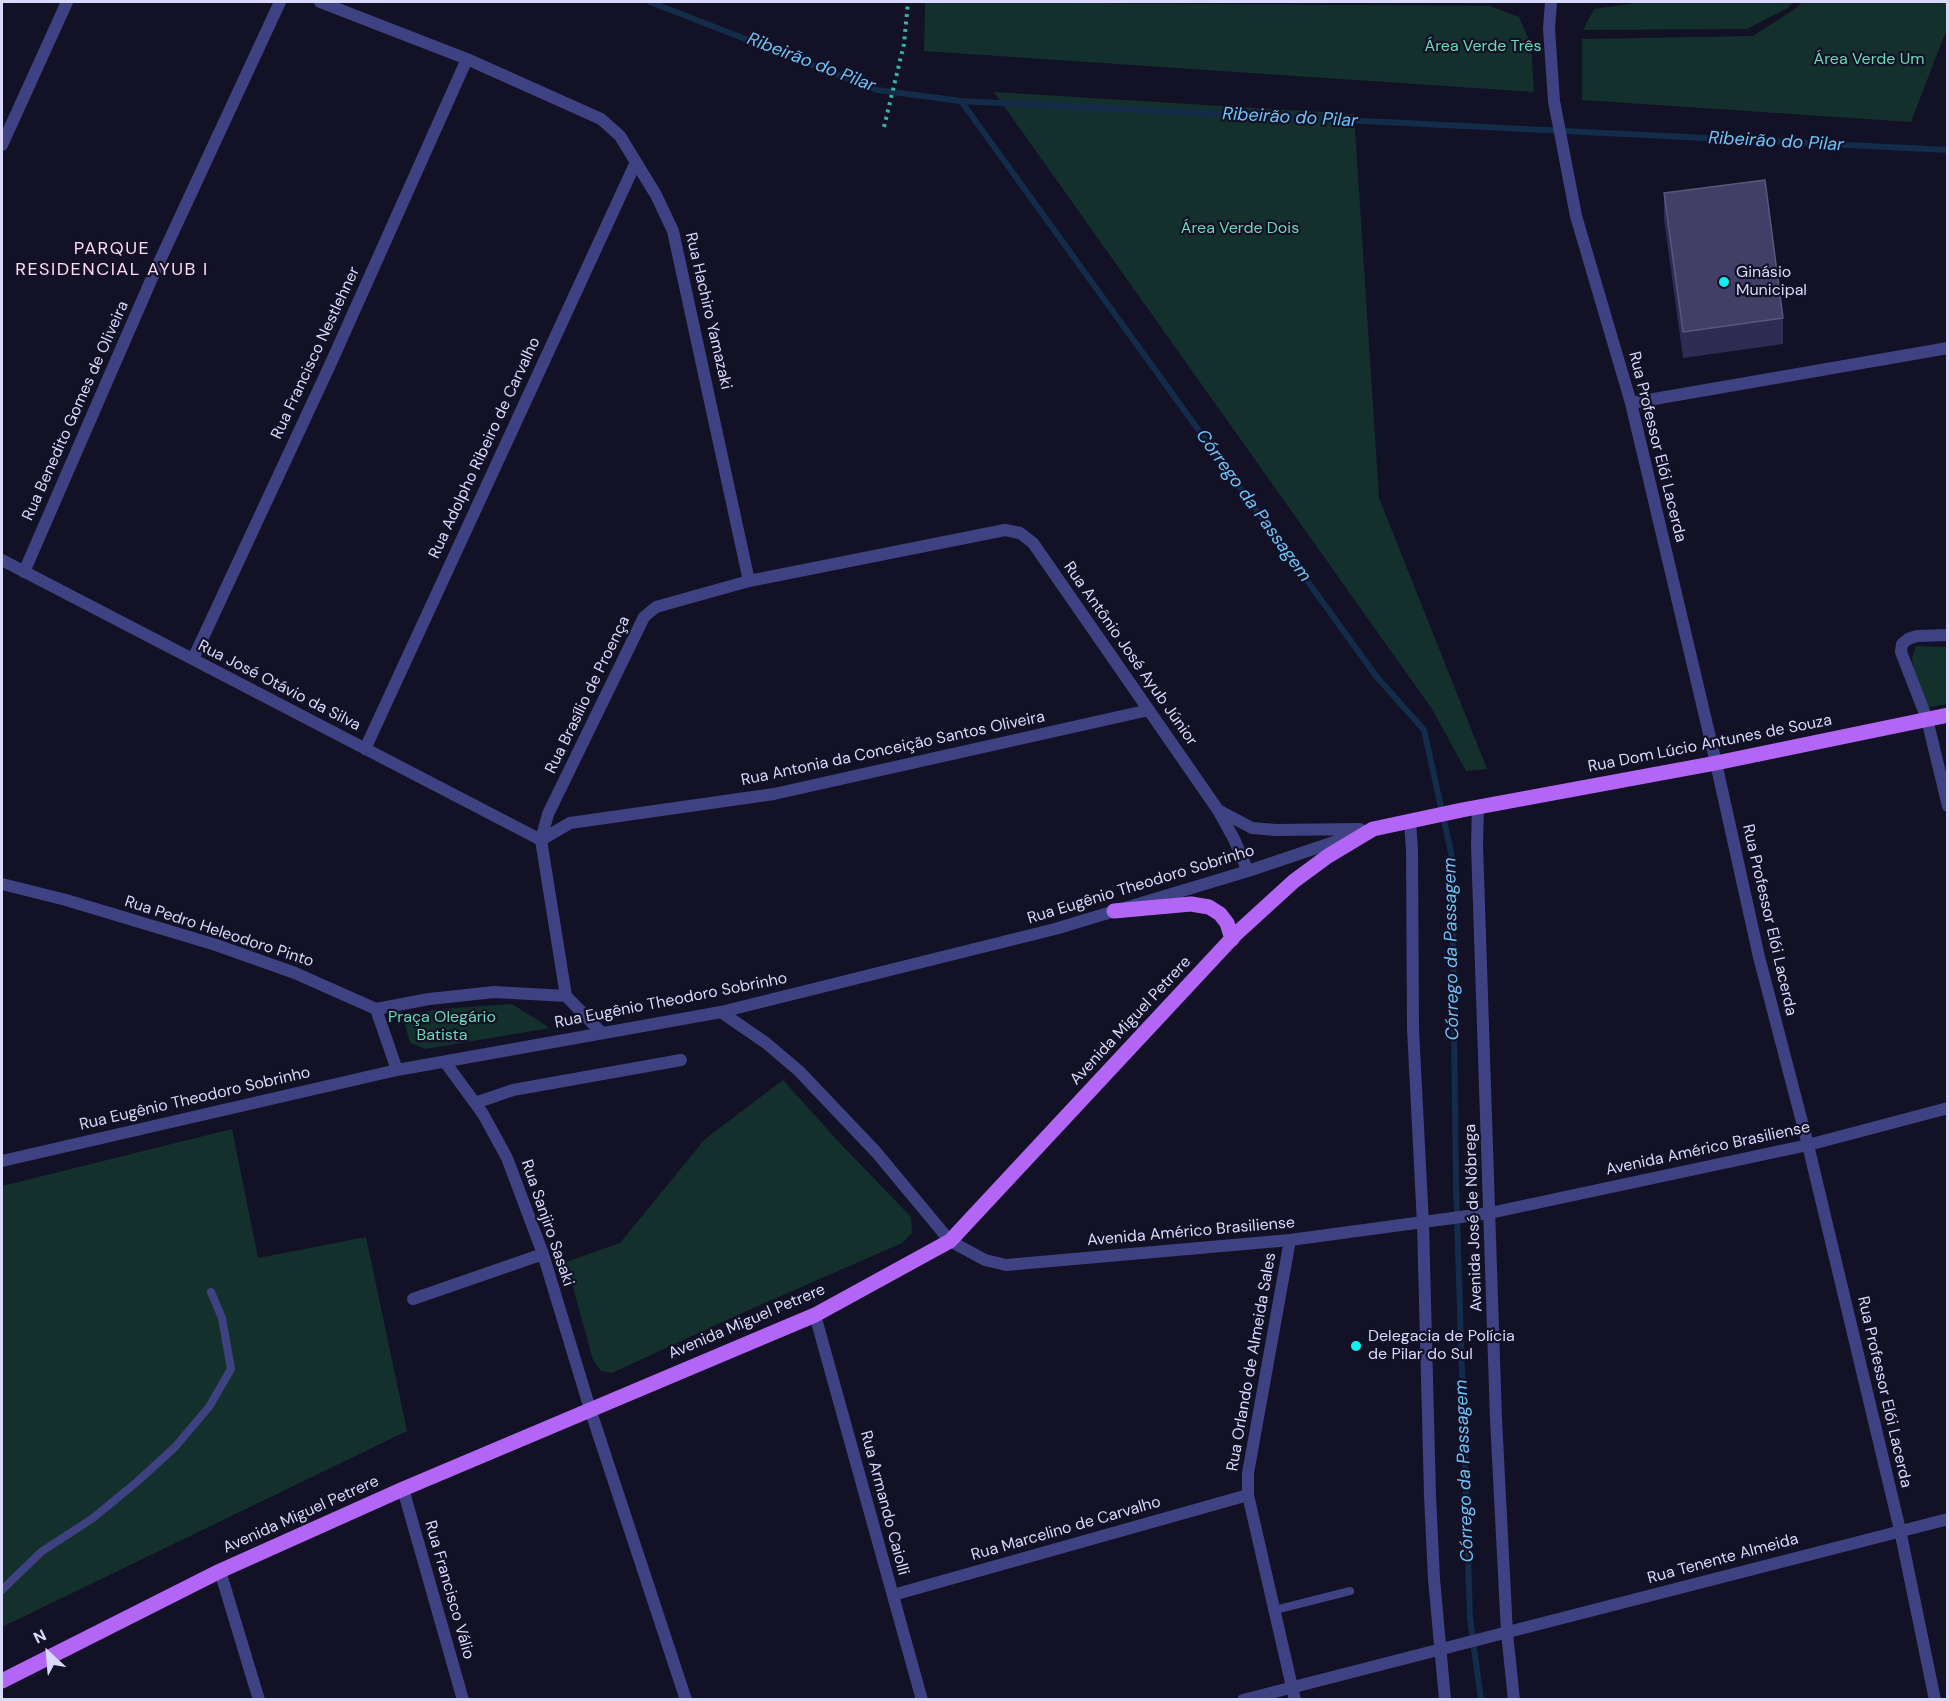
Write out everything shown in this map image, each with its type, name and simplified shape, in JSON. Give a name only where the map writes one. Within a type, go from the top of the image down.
[{"type":"main road","name":"Rua Dom Lúcio Antunes de Souza","points":[[1462,810],[1716,763],[1947,715]]},
{"type":"main road","name":"Avenida Miguel Petrere","points":[[2,1681],[220,1571],[404,1489],[815,1315],[950,1241],[1232,939],[1294,881],[1328,856],[1373,829],[1462,810]]},
{"type":"main road","points":[[1114,911],[1191,904],[1209,907],[1220,914],[1227,923],[1232,939]]},
{"type":"street","points":[[2,145],[67,2]]},
{"type":"street","name":"Rua Benedito Gomes de Oliveira","points":[[24,572],[151,282],[280,2]]},
{"type":"street","name":"Rua Hachiro Yamazaki","points":[[320,2],[467,60],[601,118],[620,136],[656,195],[673,231],[748,581]]},
{"type":"street","name":"Rua Professor Elói Lacerda","points":[[1551,2],[1549,29],[1554,101],[1576,216],[1631,403],[1759,957],[1809,1145],[1900,1530],[1935,1700]]},
{"type":"street","name":"Rua Francisco Nestlehner","points":[[193,659],[335,354],[467,60]]},
{"type":"street","name":"Rua Adolpho Ribeiro de Carvalho","points":[[365,749],[636,162]]},
{"type":"street","points":[[1631,403],[1947,348]]},
{"type":"street","name":"Rua Brasílio de Proença","points":[[566,996],[541,840],[548,814],[644,617],[656,607],[748,581],[1005,530]]},
{"type":"street","name":"Rua Antônio José Ayub Júnior","points":[[1005,530],[1020,533],[1033,543],[1218,810],[1248,871]]},
{"type":"street","name":"Rua José Otávio da Silva","points":[[2,560],[541,840]]},
{"type":"street","points":[[1947,635],[1917,636],[1908,639],[1902,644],[1901,652],[1927,719],[1947,806]]},
{"type":"street","name":"Rua Antonia da Conceição Santos Oliveira","points":[[541,840],[570,823],[774,794],[1149,710]]},
{"type":"street","name":"Avenida José de Nóbrega","points":[[1478,807],[1477,845],[1496,1419],[1507,1633],[1514,1700]]},
{"type":"street","name":"Rua Antônio José Ayub Júnior","points":[[1218,810],[1252,828],[1276,830],[1373,829]]},
{"type":"street","points":[[1416,820],[1412,850],[1413,1029],[1423,1224],[1434,1579],[1445,1700]]},
{"type":"street","name":"Rua Eugênio Theodoro Sobrinho","points":[[2,1161],[397,1070],[721,1012],[1055,929],[1248,871],[1373,829]]},
{"type":"street","name":"Rua Pedro Heleodoro Pinto","points":[[2,884],[66,900],[216,945],[295,973],[376,1009]]},
{"type":"street","points":[[397,1070],[376,1009],[429,999],[494,992],[566,996],[602,1033]]},
{"type":"street","points":[[721,1012],[766,1043],[800,1071],[876,1152],[950,1241]]},
{"type":"street","points":[[475,1102],[513,1090],[681,1059]]},
{"type":"street","name":"Rua Sanjiro Sasaki","points":[[445,1062],[475,1102],[507,1158],[543,1254],[590,1409],[686,1700]]},
{"type":"street","name":"Avenida Américo Brasiliense","points":[[950,1241],[985,1260],[1006,1265],[1290,1240],[1423,1224],[1490,1213],[1809,1145],[1947,1108]]},
{"type":"street","name":"Rua Orlando de Almeida Sales","points":[[1290,1240],[1248,1461],[1248,1495],[1295,1700]]},
{"type":"street","points":[[413,1299],[543,1254]]},
{"type":"street","name":"Rua Armando Caiolli","points":[[815,1315],[922,1700]]},
{"type":"street","name":"Rua Francisco Válio","points":[[404,1489],[463,1700]]},
{"type":"street","name":"Rua Marcelino de Carvalho","points":[[893,1595],[1248,1495]]},
{"type":"street","name":"Rua Tenente Almeida","points":[[1243,1700],[1947,1519]]},
{"type":"street","points":[[220,1571],[259,1700]]},
{"type":"lane","points":[[2,1590],[41,1552],[93,1518],[138,1481],[175,1447],[209,1407],[231,1369],[222,1318],[211,1292]]},
{"type":"lane","points":[[1275,1610],[1350,1591]]},
{"type":"path","points":[[884,127],[904,44],[908,2]]},
{"type":"green space","name":"Área Verde Três","points":[[925,2],[1490,6],[1519,17],[1531,45],[1534,92],[924,51]]},
{"type":"green space","points":[[1643,2],[1793,2],[1789,7],[1747,29],[1583,30],[1594,9]]},
{"type":"green space","name":"Área Verde Um","points":[[1802,2],[1947,2],[1947,28],[1911,122],[1582,100],[1582,39],[1753,36],[1798,7]]},
{"type":"green space","name":"Área Verde Dois","points":[[994,92],[1354,114],[1379,498],[1487,769],[1466,771],[1432,709]]},
{"type":"green space","points":[[1916,646],[1947,647],[1947,704],[1924,708],[1920,706],[1912,658]]},
{"type":"green space","name":"Praça Olegário Batista","points":[[512,1004],[550,1028],[426,1049],[410,1043],[405,1025],[418,1013]]},
{"type":"green space","points":[[783,1080],[911,1217],[912,1233],[902,1243],[612,1373],[601,1371],[593,1360],[566,1262],[620,1243],[705,1139]]},
{"type":"green space","points":[[232,1129],[258,1258],[366,1237],[407,1431],[2,1627],[2,1186]]},
{"type":"building","name":"Ginásio Municipal","points":[[1765,180],[1783,318],[1683,332],[1664,193]]},
{"type":"waterway","name":"Ribeirão do Pilar","points":[[650,2],[877,90],[961,101],[1948,150]]},
{"type":"waterway","name":"Córrego da Passagem","points":[[961,101],[1376,676],[1424,730],[1452,857],[1456,1187],[1470,1618],[1481,1700]]},
{"type":"place","name":"Ginásio Municipal","points":[[1724,282]]},
{"type":"place","name":"Delegacia de Polícia de Pilar do Sul","points":[[1356,1346]]},
{"type":"district","name":"PARQUE RESIDENCIAL AYUB I","points":[[112,259]]}]
